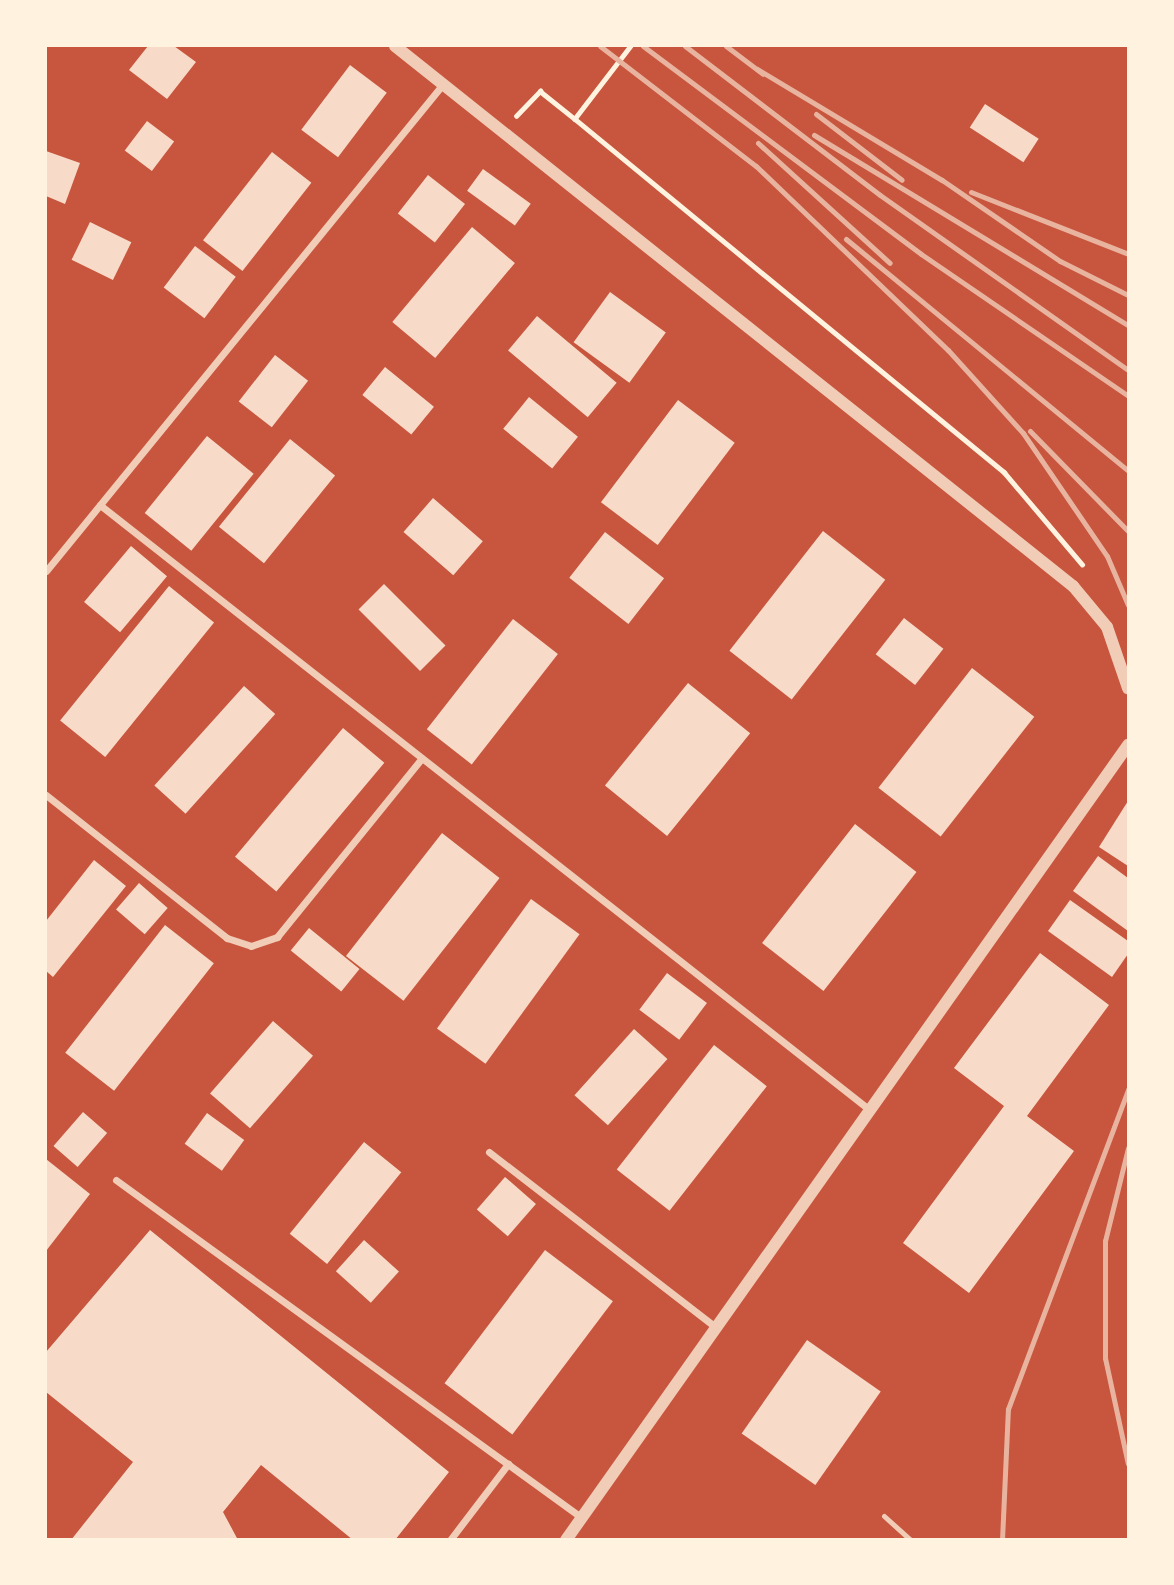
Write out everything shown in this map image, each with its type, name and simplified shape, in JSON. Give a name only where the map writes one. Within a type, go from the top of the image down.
[{"type":"street","points":[[395,46],[1073,586],[1107,627],[1129,688]]},
{"type":"street","points":[[46,571],[443,84]]},
{"type":"street","points":[[100,505],[870,1110]]},
{"type":"street","points":[[566,1539],[1129,745]]},
{"type":"street","points":[[46,795],[227,938],[251,946],[277,937],[422,758]]},
{"type":"street","points":[[489,1152],[717,1329]]},
{"type":"street","points":[[116,1180],[582,1518]]},
{"type":"street","points":[[450,1539],[508,1464]]},
{"type":"lane","points":[[884,1516],[911,1539]]},
{"type":"path","points":[[575,119],[582,104],[631,46]]},
{"type":"path","points":[[502,131],[540,91],[1004,472],[1065,537],[1088,572]]},
{"type":"building","points":[[148,46],[174,46],[196,62],[167,99],[129,70]]},
{"type":"building","points":[[350,65],[387,93],[338,157],[301,130]]},
{"type":"building","points":[[985,104],[1039,139],[1023,162],[970,127]]},
{"type":"building","points":[[147,121],[174,141],[152,171],[125,151]]},
{"type":"building","points":[[46,151],[80,163],[65,204],[46,196]]},
{"type":"building","points":[[272,152],[311,183],[242,271],[203,240]]},
{"type":"building","points":[[483,169],[531,204],[515,226],[467,191]]},
{"type":"building","points":[[428,175],[465,204],[435,243],[398,214]]},
{"type":"building","points":[[90,222],[131,242],[113,280],[72,260]]},
{"type":"building","points":[[472,227],[515,263],[435,358],[392,322]]},
{"type":"building","points":[[195,246],[236,277],[204,318],[164,288]]},
{"type":"building","points":[[610,292],[666,333],[629,383],[574,342]]},
{"type":"building","points":[[537,316],[617,383],[588,417],[508,350]]},
{"type":"building","points":[[275,355],[308,381],[272,427],[239,401]]},
{"type":"building","points":[[385,367],[434,407],[411,435],[362,395]]},
{"type":"building","points":[[529,397],[578,437],[552,469],[503,429]]},
{"type":"building","points":[[678,400],[735,443],[658,545],[601,502]]},
{"type":"building","points":[[207,436],[254,474],[191,551],[145,513]]},
{"type":"building","points":[[290,439],[335,476],[264,563],[219,527]]},
{"type":"building","points":[[433,498],[483,541],[453,575],[403,532]]},
{"type":"building","points":[[823,531],[885,580],[792,699],[729,651]]},
{"type":"building","points":[[605,532],[664,578],[628,624],[569,578]]},
{"type":"building","points":[[131,546],[167,576],[120,632],[84,602]]},
{"type":"building","points":[[384,584],[446,646],[420,671],[359,609]]},
{"type":"building","points":[[169,586],[214,623],[105,757],[60,720]]},
{"type":"building","points":[[904,618],[943,649],[915,685],[876,654]]},
{"type":"building","points":[[513,619],[558,654],[472,764],[427,729]]},
{"type":"building","points":[[972,668],[1034,717],[941,836],[878,788]]},
{"type":"building","points":[[688,683],[750,733],[667,836],[605,786]]},
{"type":"building","points":[[244,686],[275,714],[186,814],[154,786]]},
{"type":"building","points":[[343,728],[384,763],[276,891],[235,857]]},
{"type":"building","points":[[1128,801],[1128,866],[1099,847]]},
{"type":"building","points":[[855,824],[916,872],[823,991],[762,943]]},
{"type":"building","points":[[442,833],[500,878],[403,1001],[346,956]]},
{"type":"building","points":[[1098,856],[1128,878],[1128,931],[1073,891]]},
{"type":"building","points":[[94,860],[126,886],[53,977],[46,971],[46,921]]},
{"type":"building","points":[[139,883],[168,908],[145,934],[116,909]]},
{"type":"building","points":[[531,899],[580,934],[485,1064],[437,1028]]},
{"type":"building","points":[[1070,900],[1128,941],[1128,954],[1112,977],[1048,931]]},
{"type":"building","points":[[165,925],[214,963],[114,1091],[65,1053]]},
{"type":"building","points":[[309,928],[360,969],[341,991],[291,951]]},
{"type":"building","points":[[1040,953],[1109,1005],[1027,1116],[1074,1151],[969,1293],[903,1243],[1004,1106],[954,1068]]},
{"type":"building","points":[[667,973],[707,1003],[679,1040],[639,1010]]},
{"type":"building","points":[[273,1021],[313,1056],[250,1128],[210,1093]]},
{"type":"building","points":[[634,1029],[667,1059],[608,1125],[574,1095]]},
{"type":"building","points":[[714,1045],[767,1086],[670,1211],[617,1170]]},
{"type":"building","points":[[83,1112],[107,1133],[78,1167],[53,1146]]},
{"type":"building","points":[[207,1113],[244,1140],[222,1171],[185,1144]]},
{"type":"building","points":[[364,1142],[401,1172],[327,1264],[290,1234]]},
{"type":"building","points":[[46,1159],[90,1194],[46,1251]]},
{"type":"building","points":[[505,1177],[536,1204],[508,1236],[477,1209]]},
{"type":"building","points":[[150,1230],[449,1472],[395,1540],[353,1540],[261,1465],[223,1512],[238,1540],[71,1540],[133,1462],[46,1392],[46,1352]]},
{"type":"building","points":[[364,1240],[399,1271],[371,1303],[336,1271]]},
{"type":"building","points":[[545,1250],[613,1301],[512,1435],[444,1383]]},
{"type":"building","points":[[807,1340],[881,1392],[815,1485],[742,1433]]},
{"type":"railway","points":[[600,46],[756,166],[948,350],[1023,433],[1107,556],[1128,605]]},
{"type":"railway","points":[[643,46],[921,254],[1128,396]]},
{"type":"railway","points":[[685,46],[880,195],[1128,370]]},
{"type":"railway","points":[[726,46],[763,74]]},
{"type":"railway","points":[[757,69],[942,180],[1060,261],[1128,295]]},
{"type":"railway","points":[[816,114],[902,180]]},
{"type":"railway","points":[[814,135],[1128,325]]},
{"type":"railway","points":[[758,143],[890,263]]},
{"type":"railway","points":[[971,192],[1128,254]]},
{"type":"railway","points":[[846,239],[1128,471]]},
{"type":"railway","points":[[1030,431],[1128,531]]},
{"type":"railway","points":[[1002,1540],[1008,1409],[1128,1089]]},
{"type":"railway","points":[[1128,1148],[1105,1241],[1105,1358],[1128,1464]]}]
